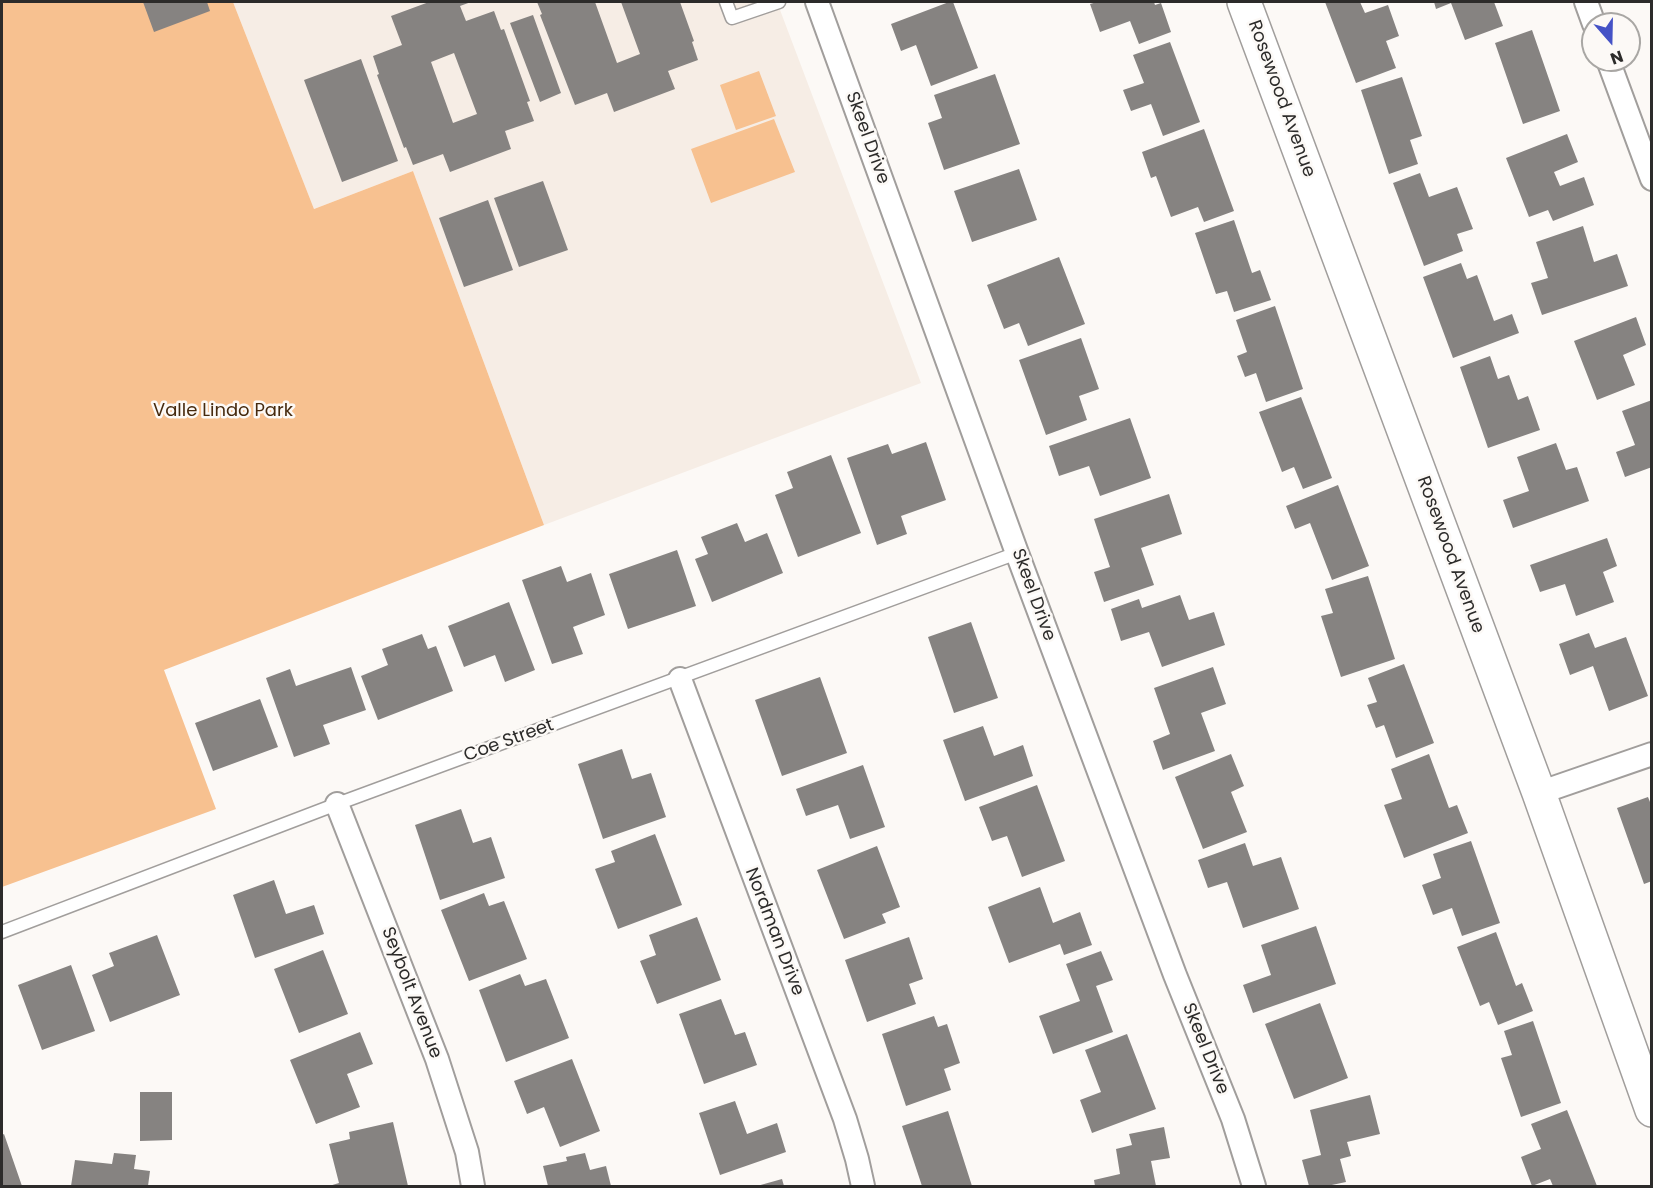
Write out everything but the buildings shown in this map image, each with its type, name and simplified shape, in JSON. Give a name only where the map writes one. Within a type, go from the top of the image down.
[{"type":"main road","name":"Rosewood Avenue","points":[[1244,2],[1539,793],[1652,1110]]},
{"type":"street","name":"Skeel Drive","points":[[817,2],[1017,553],[1175,975],[1233,1119],[1254,1186]]},
{"type":"street","points":[[1612,72],[1652,179]]},
{"type":"street","name":"Nordman Drive","points":[[680,678],[845,1119],[863,1186]]},
{"type":"street","points":[[1539,793],[1652,754]]},
{"type":"street","name":"Seybolt Avenue","points":[[337,804],[437,1059],[467,1152],[473,1186]]},
{"type":"lane","points":[[726,2],[732,18],[779,2]]},
{"type":"lane","name":"Coe Street","points":[[2,932],[337,804],[1017,553]]},
{"type":"shaded area","points":[[233,2],[777,2],[921,383],[544,525],[413,171],[314,209]]},
{"type":"green space","name":"Valle Lindo Park","points":[[2,2],[233,2],[314,209],[413,171],[544,525],[164,670],[216,809],[2,887]]},
{"type":"green space","points":[[759,71],[776,116],[736,130],[720,85]]},
{"type":"green space","points":[[774,119],[795,172],[711,203],[691,149]]}]
